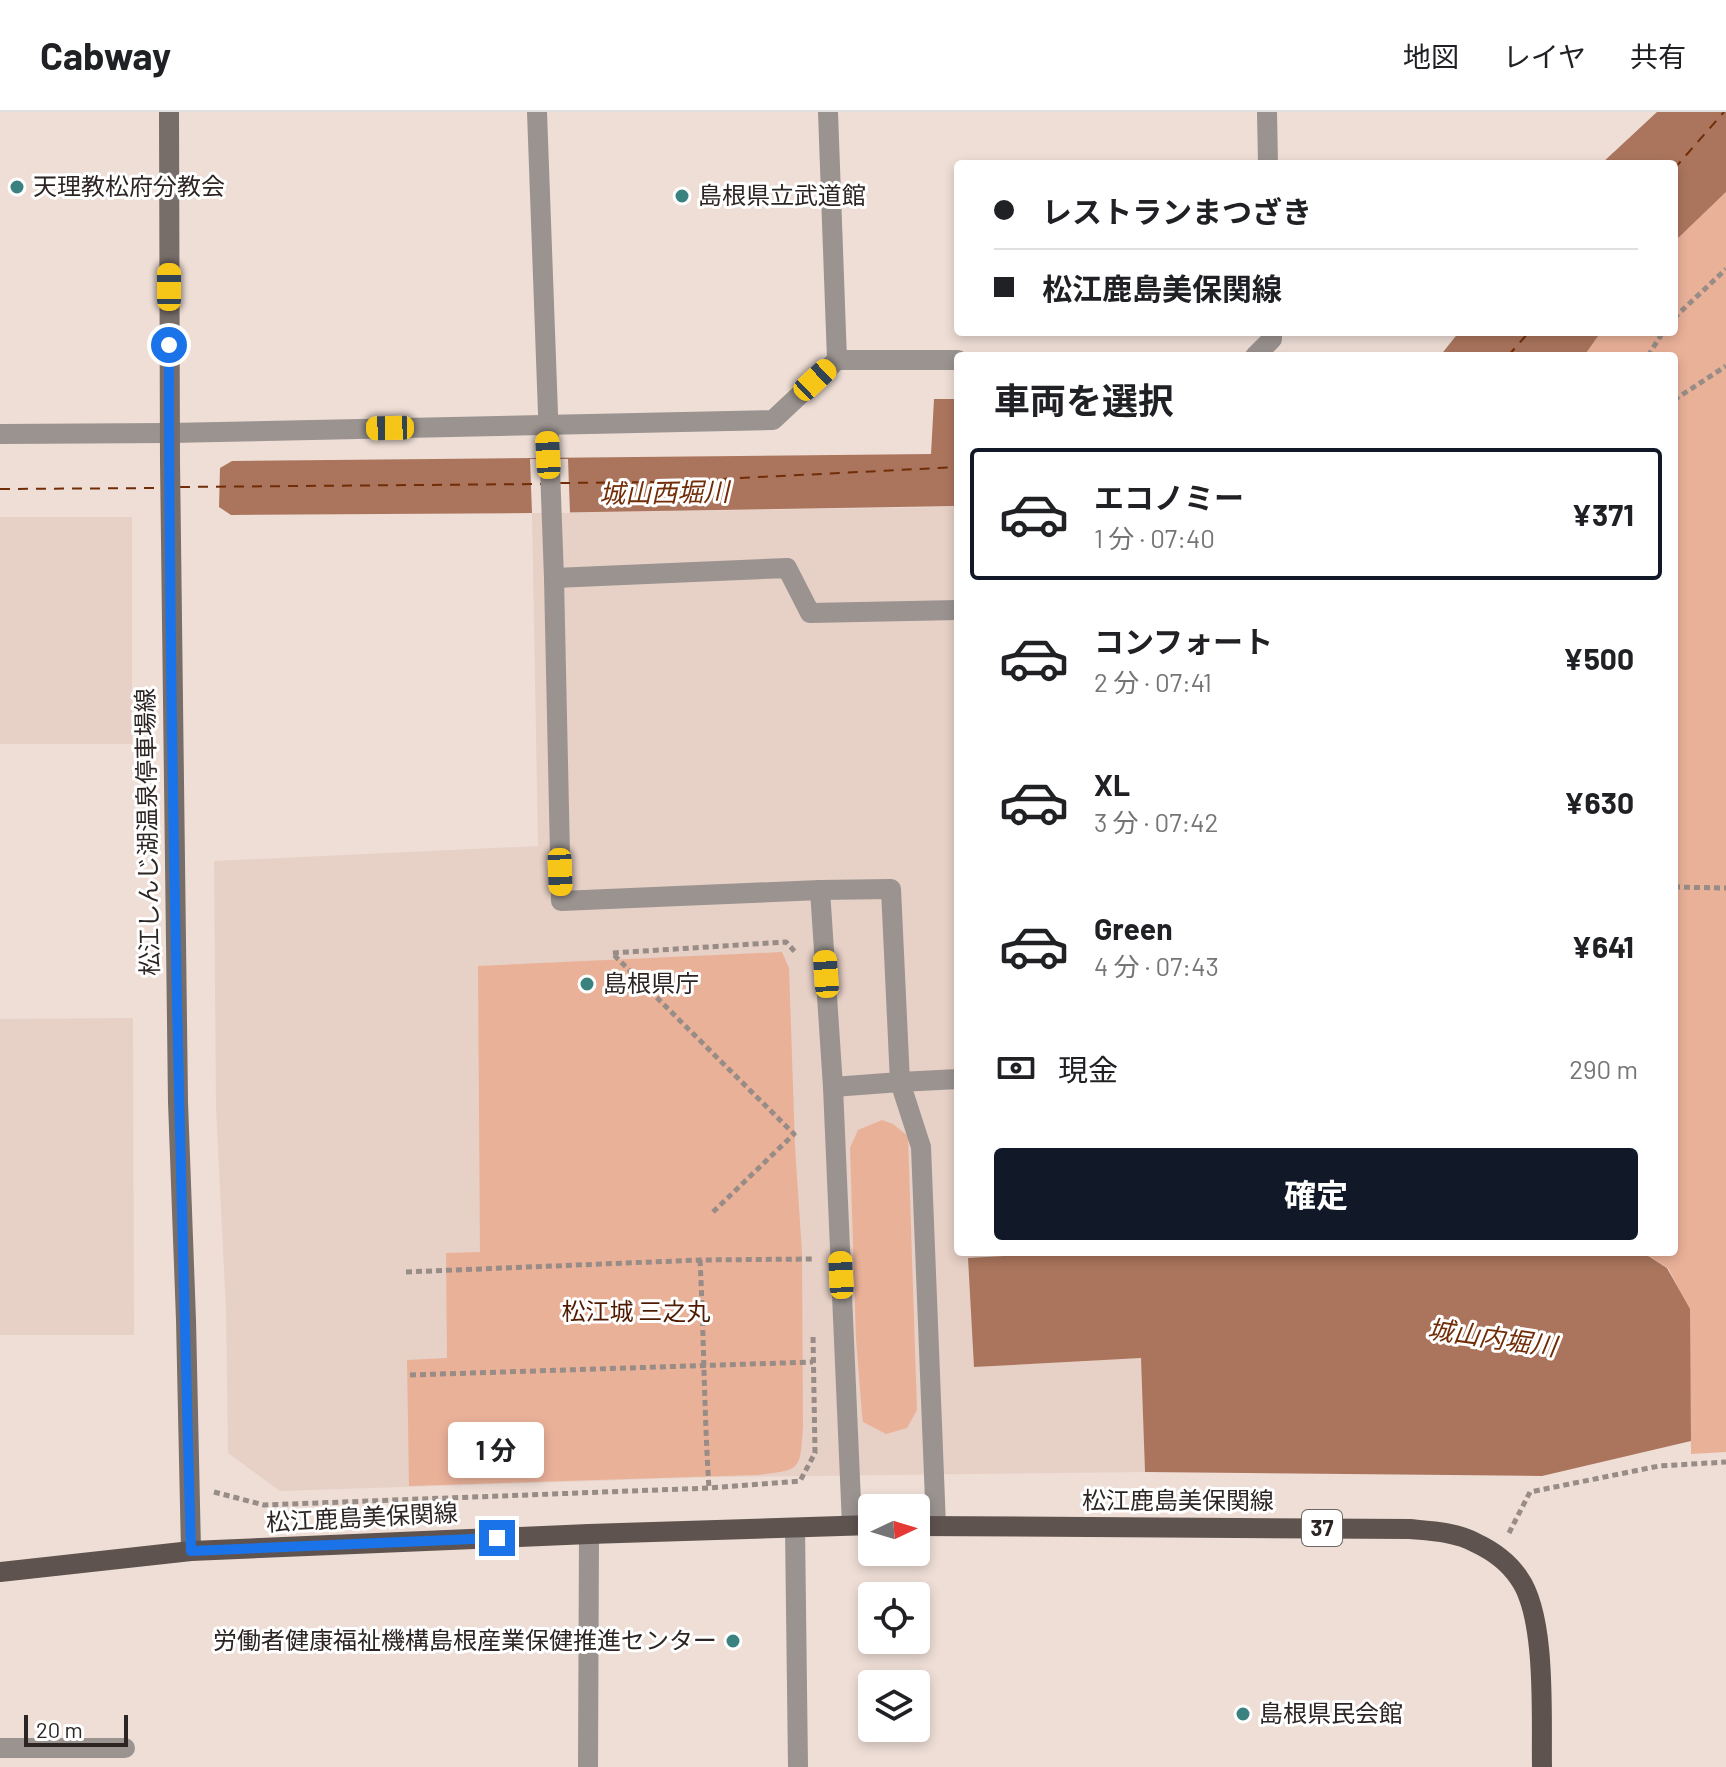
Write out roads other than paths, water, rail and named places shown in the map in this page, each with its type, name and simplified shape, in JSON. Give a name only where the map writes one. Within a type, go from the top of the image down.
[{"type":"main road","name":"松江しんじ湖温泉停車場線","points":[[169,112],[169,433],[178,1102],[191,1551]]},
{"type":"main road","name":"松江鹿島美保関線","points":[[0,1572],[191,1551],[858,1525]]},
{"type":"main road","name":"松江鹿島美保関線","points":[[930,1526],[1410,1529],[1448,1533],[1474,1541],[1497,1555],[1521,1579],[1539,1628],[1542,1767]]},
{"type":"street","points":[[537,112],[554,578],[561,901],[891,889],[900,1082],[921,1147],[926,1494]]},
{"type":"street","points":[[828,112],[837,360]]},
{"type":"street","points":[[1267,112],[1268,160]]},
{"type":"street","points":[[1259,352],[1272,336]]},
{"type":"street","points":[[0,434],[773,420],[837,360],[954,360]]},
{"type":"street","points":[[554,578],[787,568],[810,613],[954,610]]},
{"type":"street","points":[[820,890],[860,1494]]},
{"type":"street","points":[[833,1087],[954,1079]]},
{"type":"street","points":[[795,1528],[798,1767]]},
{"type":"street","points":[[588,1767],[589,1534]]},
{"type":"street","points":[[0,1748],[125,1748]]},
{"type":"water","points":[[1657,112],[1726,112],[1726,192],[1678,238],[1678,160],[1605,160]]},
{"type":"water","points":[[1456,336],[1598,336],[1587,352],[1443,352]]},
{"type":"water","name":"城山西堀川","points":[[934,399],[954,399],[954,506],[231,515],[219,507],[220,468],[232,461],[931,454]]},
{"type":"water","name":"城山内堀川","points":[[1648,1256],[1667,1268],[1690,1309],[1691,1441],[1542,1476],[1145,1472],[1141,1358],[974,1367],[968,1258]]},
{"type":"place","name":"天理教松府分教会","points":[[17,187]]},
{"type":"place","name":"島根県立武道館","points":[[682,196]]},
{"type":"place","name":"島根県庁","points":[[587,984]]},
{"type":"place","name":"労働者健康福祉機構島根産業保健推進センター","points":[[733,1641]]},
{"type":"place","name":"島根県民会館","points":[[1243,1714]]},
{"type":"park label","name":"松江城 三之丸","points":[[636,1312]]}]
